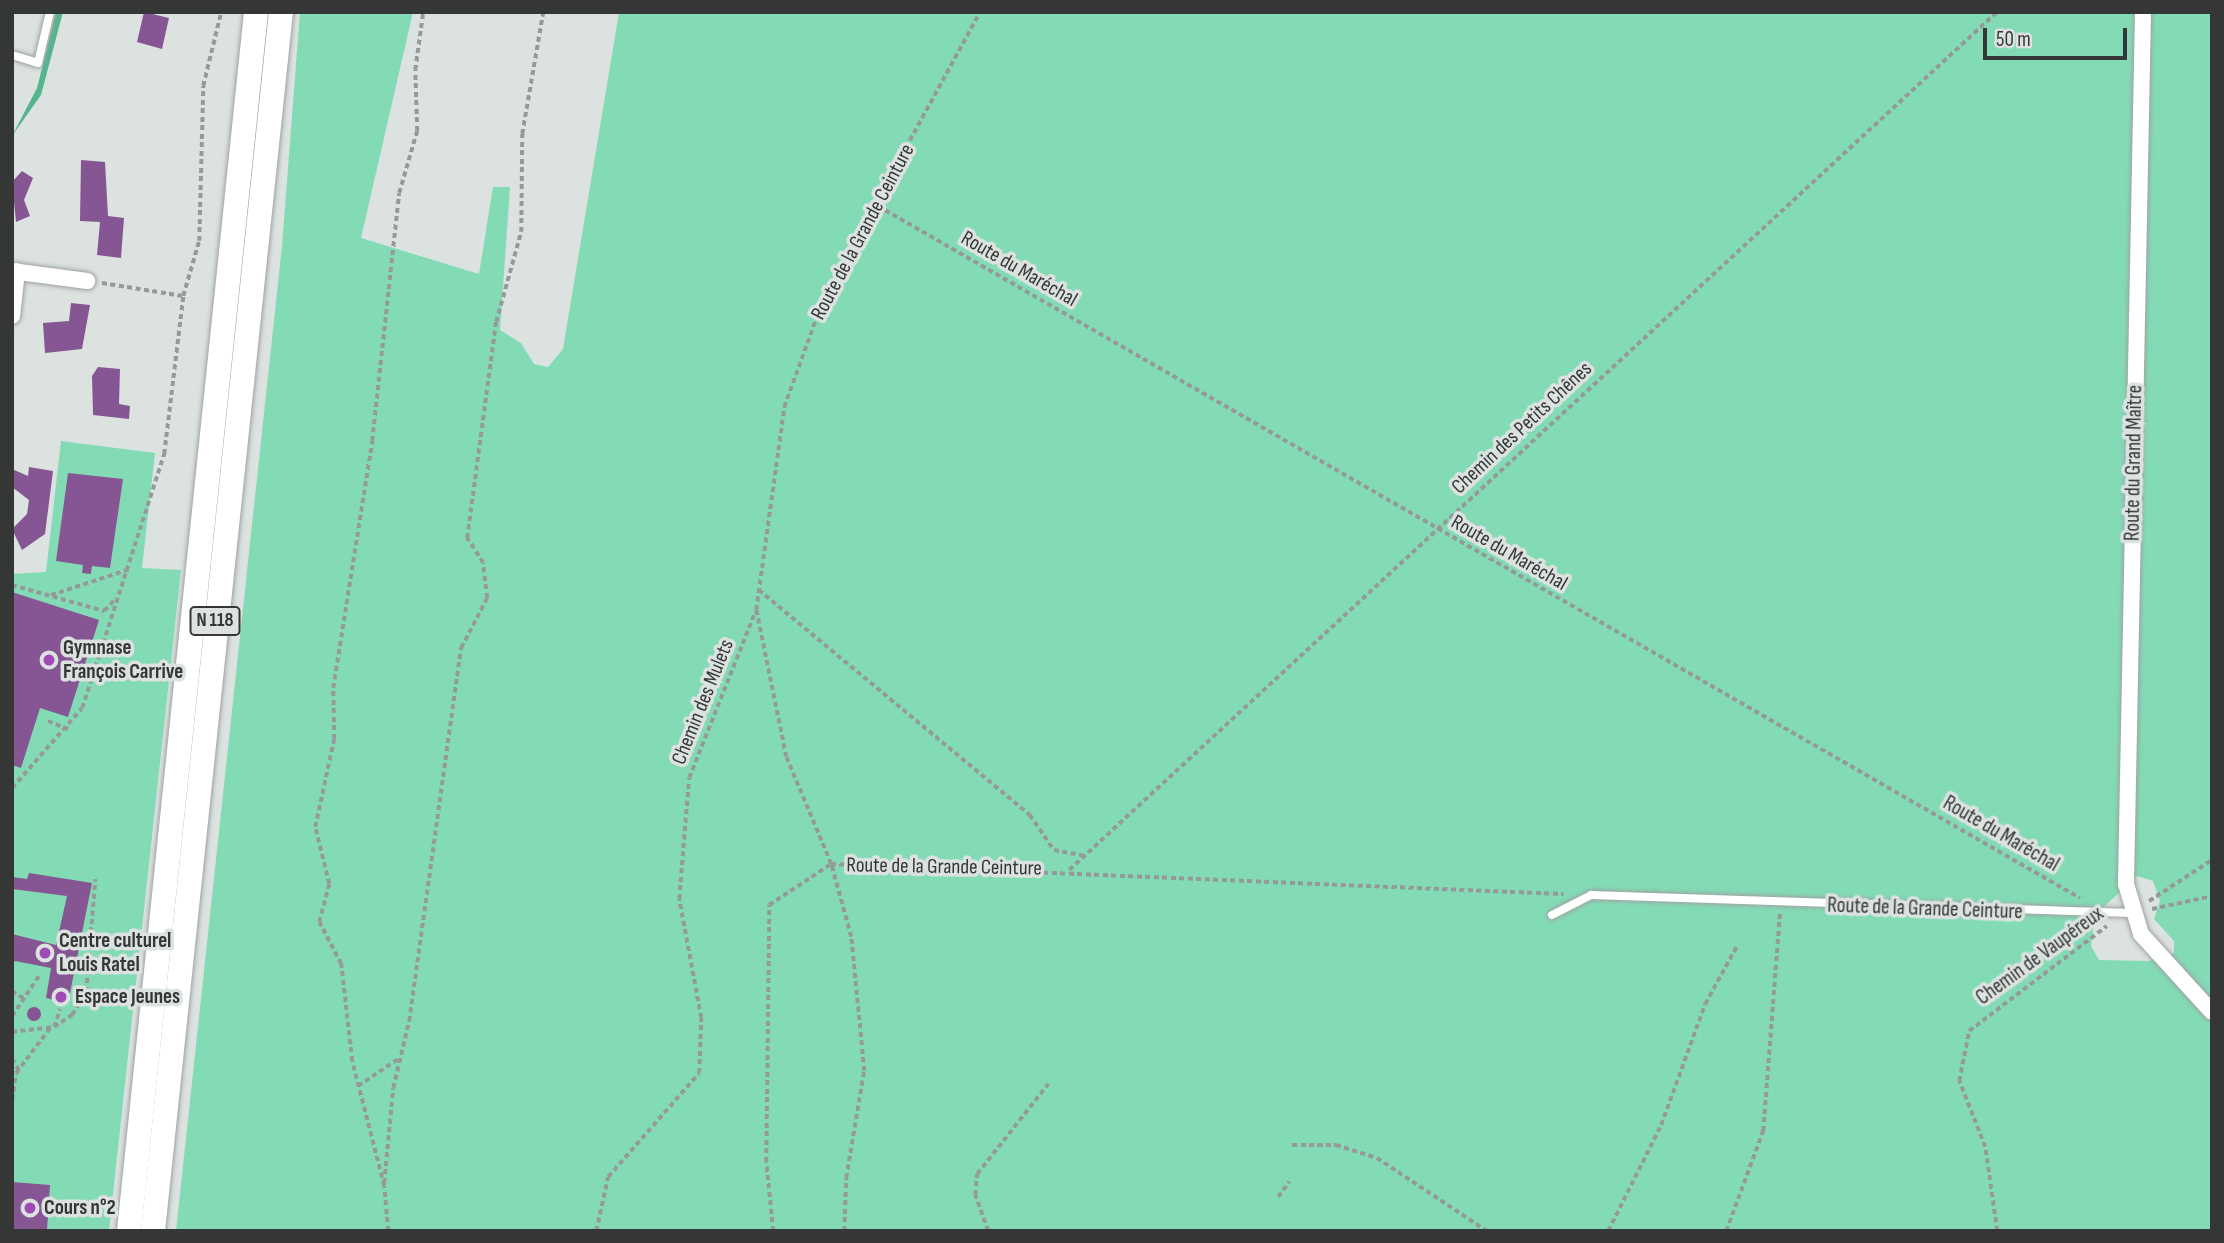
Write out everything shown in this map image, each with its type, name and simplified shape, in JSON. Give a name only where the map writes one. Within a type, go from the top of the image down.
[{"type":"highway","name":"N 118","points":[[129,1231],[256,12]]},
{"type":"highway","name":"N 118","points":[[153,1231],[281,12]]},
{"type":"street","name":"Route du Grand Maître","points":[[2132,913],[2126,884],[2143,12]]},
{"type":"street","points":[[12,316],[15,271],[87,281]]},
{"type":"street","points":[[2132,913],[2141,934],[2212,1012]]},
{"type":"lane","points":[[12,55],[38,63],[50,12]]},
{"type":"lane","name":"Route de la Grande Ceinture","points":[[1552,915],[1591,895],[1782,904],[2132,913]]},
{"type":"path","points":[[12,788],[68,729],[82,708],[110,614],[132,568],[164,454],[183,296],[199,241],[203,86],[221,12]]},
{"type":"path","points":[[388,1231],[384,1186],[357,1086],[341,964],[319,922],[329,884],[315,827],[334,740],[333,688],[372,441],[399,193],[418,131],[415,70],[423,12]]},
{"type":"path","points":[[384,1186],[400,1058],[461,648],[487,598],[483,563],[467,538],[496,322],[521,232],[522,134],[543,12]]},
{"type":"path","name":"Route de la Grande Ceinture","points":[[980,12],[878,206],[824,297],[784,408],[756,610],[786,757],[831,864],[1069,870],[1591,895]]},
{"type":"path","name":"Chemin des Petits Chênes","points":[[1069,870],[1997,12]]},
{"type":"path","name":"Route du Maréchal","points":[[878,206],[1435,529],[2094,902]]},
{"type":"path","points":[[87,281],[183,296]]},
{"type":"path","points":[[49,596],[132,568]]},
{"type":"path","points":[[12,585],[103,611],[120,593]]},
{"type":"path","points":[[759,590],[1030,815],[1054,850],[1084,856]]},
{"type":"path","name":"Chemin des Mulets","points":[[596,1231],[608,1177],[699,1073],[701,1018],[679,899],[690,778],[756,610]]},
{"type":"path","points":[[48,721],[68,729]]},
{"type":"path","name":"Chemin de Vaupéreux","points":[[1997,1231],[1984,1147],[1959,1081],[1969,1031],[1983,1014],[2212,860]]},
{"type":"path","points":[[773,1231],[766,1162],[769,905],[831,864],[851,937],[864,1038],[844,1231]]},
{"type":"path","points":[[12,1032],[52,1027],[72,1015],[86,992],[95,879]]},
{"type":"path","points":[[2132,913],[2212,896]]},
{"type":"path","points":[[1726,1231],[1763,1132],[1782,904]]},
{"type":"path","points":[[1608,1231],[1661,1125],[1705,1004],[1737,946]]},
{"type":"path","points":[[12,1016],[27,1000],[40,974]]},
{"type":"path","points":[[12,991],[27,1000]]},
{"type":"path","points":[[12,1100],[19,1070],[52,1027],[60,1009]]},
{"type":"path","points":[[357,1086],[400,1058]]},
{"type":"path","points":[[12,1059],[19,1070]]},
{"type":"path","points":[[988,1231],[975,1195],[977,1174],[1048,1084]]},
{"type":"path","points":[[1292,1145],[1336,1145],[1377,1158],[1487,1231]]},
{"type":"path","points":[[1278,1196],[1289,1182]]},
{"type":"shaded area","points":[[56,12],[63,12],[41,95],[12,136],[37,88]]},
{"type":"shaded area","points":[[300,12],[413,12],[361,238],[479,274],[493,187],[510,187],[500,330],[521,343],[534,364],[548,367],[563,349],[619,12],[2212,12],[2212,1231],[176,1231],[282,246]],"holes":[[[2137,876],[2153,881],[2160,901],[2154,919],[2174,941],[2174,953],[2149,961],[2099,960],[2091,946],[2095,915]]]},
{"type":"shaded area","points":[[61,441],[155,453],[142,568],[181,570],[109,1231],[12,1231],[12,574],[46,572]]},
{"type":"building","points":[[144,12],[169,18],[162,49],[137,42]]},
{"type":"building","points":[[81,160],[105,162],[108,216],[124,218],[121,258],[97,255],[100,222],[80,221]]},
{"type":"building","points":[[22,171],[33,178],[24,200],[30,216],[16,222],[12,182]]},
{"type":"building","points":[[71,303],[90,305],[82,349],[45,353],[43,323],[69,321]]},
{"type":"building","points":[[98,367],[120,369],[119,404],[130,406],[129,419],[93,415],[92,376]]},
{"type":"building","points":[[29,467],[53,471],[45,534],[22,550],[12,529],[27,514],[29,500],[12,487],[12,469],[28,476]]},
{"type":"building","points":[[68,473],[123,479],[110,568],[92,566],[91,574],[82,573],[83,565],[56,561]]},
{"type":"building","name":"Gymnase François Carrive","points":[[12,592],[99,620],[68,717],[40,708],[21,768],[12,765]]},
{"type":"building","name":"Centre culturel Louis Ratel","points":[[29,873],[92,883],[68,1003],[46,998],[51,968],[15,961],[12,966],[12,934],[56,945],[67,896],[12,889],[12,877],[27,879]]},
{"type":"building","points":[[34,1007],[39,1009],[39,1019],[34,1021],[29,1019],[27,1014],[29,1009]]},
{"type":"building","name":"Cours n°2","points":[[12,1182],[50,1185],[47,1231],[12,1231]]},
{"type":"place","name":"Gymnase François Carrive","points":[[49,660]]},
{"type":"place","name":"Centre culturel Louis Ratel","points":[[45,953]]},
{"type":"place","name":"Espace Jeunes","points":[[61,997]]},
{"type":"place","name":"Cours n°2","points":[[30,1208]]}]
